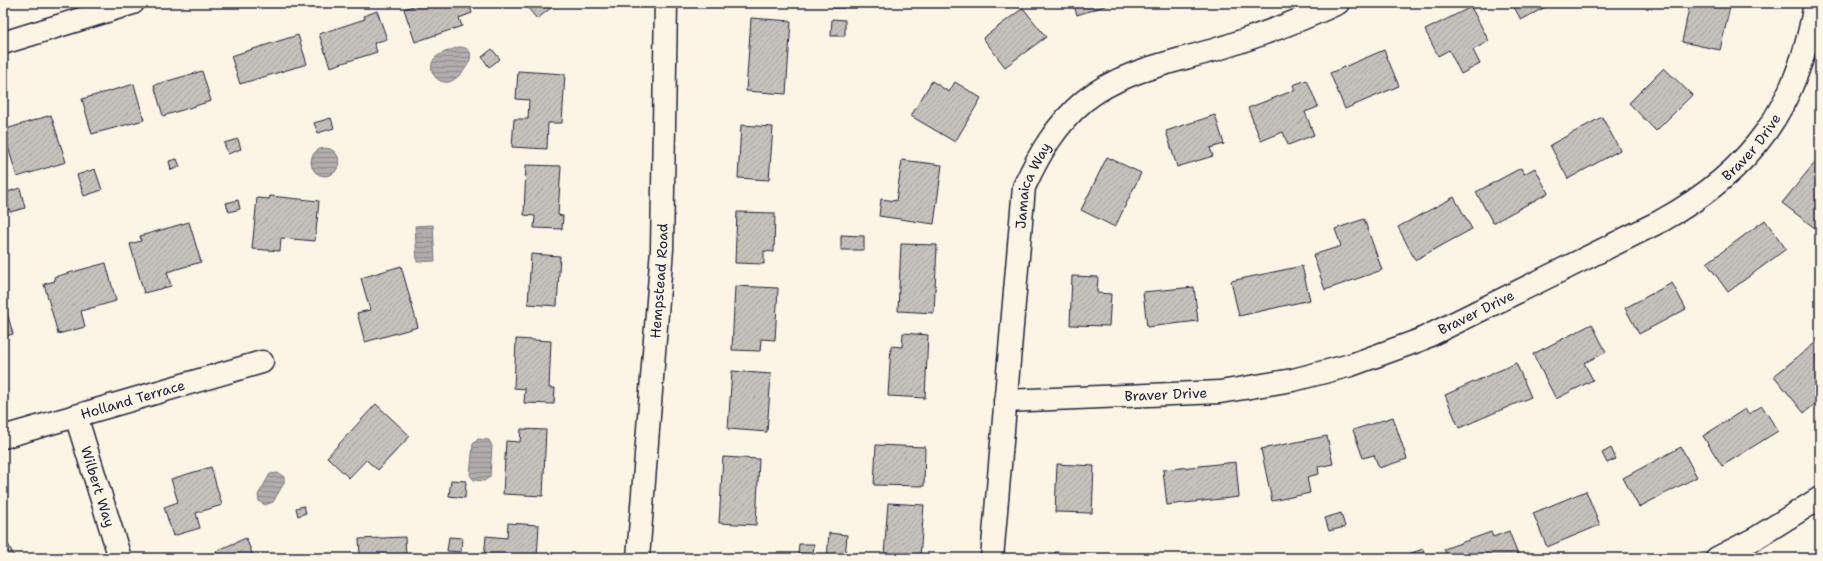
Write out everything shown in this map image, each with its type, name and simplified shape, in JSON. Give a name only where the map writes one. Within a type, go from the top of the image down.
[{"type":"street","points":[[3,43],[133,3]]},
{"type":"street","name":"Hempstead Road","points":[[638,558],[662,249],[666,3]]},
{"type":"street","name":"Jamaica Way","points":[[992,558],[1024,187],[1037,158],[1057,128],[1084,101],[1111,84],[1144,70],[1233,44],[1312,15],[1338,3]]},
{"type":"street","name":"Braver Drive","points":[[1005,401],[1220,392],[1293,380],[1352,365],[1420,340],[1449,326],[1662,221],[1684,209],[1720,183],[1748,156],[1777,116],[1797,77],[1810,35],[1816,3]]},
{"type":"street","name":"Holland Terrace","points":[[3,437],[262,362]]},
{"type":"street","name":"Wilbert Way","points":[[76,416],[120,558]]},
{"type":"street","points":[[1717,558],[1756,538],[1820,498]]},
{"type":"shaded area","points":[[459,47],[467,49],[470,52],[468,64],[454,80],[449,82],[440,81],[432,72],[432,63],[434,59],[442,53]]},
{"type":"shaded area","points":[[325,148],[331,149],[335,152],[338,156],[338,168],[335,172],[331,175],[325,176],[319,175],[315,172],[312,168],[311,162],[312,156],[315,152],[319,149]]},
{"type":"shaded area","points":[[433,225],[435,261],[417,262],[415,226]]},
{"type":"shaded area","points":[[478,439],[489,440],[492,446],[490,477],[484,481],[474,480],[470,475],[473,444]]},
{"type":"shaded area","points":[[278,473],[284,477],[284,483],[273,502],[265,505],[259,501],[258,495],[270,474]]},
{"type":"building","points":[[422,3],[469,3],[472,13],[459,18],[462,26],[415,42],[404,9]]},
{"type":"building","points":[[524,3],[557,3],[537,19]]},
{"type":"building","points":[[833,3],[845,3],[844,8],[832,8]]},
{"type":"building","points":[[1073,3],[1114,3],[1077,15]]},
{"type":"building","points":[[1512,3],[1553,3],[1521,20]]},
{"type":"building","points":[[1690,3],[1731,3],[1720,50],[1682,42]]},
{"type":"building","points":[[1471,7],[1489,41],[1473,50],[1480,64],[1461,74],[1449,50],[1438,56],[1425,30]]},
{"type":"building","points":[[1023,8],[1046,37],[1005,67],[983,38]]},
{"type":"building","points":[[377,11],[387,39],[374,43],[377,52],[330,67],[319,34],[365,19],[364,16]]},
{"type":"building","points":[[751,18],[791,21],[786,94],[746,91]]},
{"type":"building","points":[[832,19],[845,20],[845,36],[831,36]]},
{"type":"building","points":[[298,35],[307,64],[240,84],[231,56]]},
{"type":"building","points":[[492,49],[500,59],[489,67],[482,57]]},
{"type":"building","points":[[1384,50],[1399,86],[1345,109],[1330,73]]},
{"type":"building","points":[[1664,68],[1692,95],[1656,131],[1629,103]]},
{"type":"building","points":[[202,71],[211,101],[163,116],[154,85]]},
{"type":"building","points":[[518,71],[565,74],[562,123],[548,123],[547,149],[512,147],[514,119],[528,119],[529,100],[516,99]]},
{"type":"building","points":[[1307,80],[1318,107],[1305,112],[1314,135],[1288,145],[1283,132],[1261,141],[1248,108],[1295,90],[1293,85]]},
{"type":"building","points":[[932,81],[949,92],[955,82],[981,98],[955,142],[911,116]]},
{"type":"building","points":[[134,84],[144,120],[92,134],[82,99]]},
{"type":"building","points":[[51,115],[66,162],[17,177],[3,130]]},
{"type":"building","points":[[1215,115],[1224,144],[1210,148],[1213,156],[1177,167],[1166,131]]},
{"type":"building","points":[[1602,117],[1620,150],[1568,179],[1550,145]]},
{"type":"building","points":[[331,118],[334,128],[318,133],[314,123]]},
{"type":"building","points":[[741,125],[773,127],[769,180],[738,178]]},
{"type":"building","points":[[238,139],[241,149],[228,154],[224,143]]},
{"type":"building","points":[[1107,157],[1141,173],[1115,227],[1081,210]]},
{"type":"building","points":[[177,159],[180,167],[171,170],[169,161]]},
{"type":"building","points":[[902,160],[942,165],[934,224],[879,216],[881,199],[896,201]]},
{"type":"building","points":[[1816,161],[1820,164],[1820,232],[1782,203]]},
{"type":"building","points":[[526,165],[561,166],[558,215],[563,216],[562,229],[534,228],[535,216],[524,215]]},
{"type":"building","points":[[1521,168],[1524,174],[1535,168],[1548,193],[1493,223],[1476,192]]},
{"type":"building","points":[[95,169],[102,190],[84,196],[77,175]]},
{"type":"building","points":[[20,188],[25,208],[10,212],[4,193]]},
{"type":"building","points":[[270,196],[319,201],[315,241],[281,238],[280,251],[252,249],[257,198],[269,199]]},
{"type":"building","points":[[1454,197],[1472,229],[1415,260],[1398,227]]},
{"type":"building","points":[[238,200],[240,209],[229,212],[226,203]]},
{"type":"building","points":[[737,212],[775,213],[774,252],[764,251],[764,264],[735,263]]},
{"type":"building","points":[[1364,219],[1382,270],[1325,290],[1313,255],[1341,246],[1335,229]]},
{"type":"building","points":[[1765,220],[1786,249],[1728,292],[1707,263]]},
{"type":"building","points":[[189,222],[201,262],[167,272],[171,286],[144,293],[130,244],[141,241],[140,236]]},
{"type":"building","points":[[841,235],[864,236],[864,250],[841,250]]},
{"type":"building","points":[[901,244],[937,245],[934,313],[898,311]]},
{"type":"building","points":[[531,254],[560,256],[557,306],[528,304]]},
{"type":"building","points":[[106,263],[116,301],[81,311],[85,327],[58,334],[44,284],[55,281],[54,277]]},
{"type":"building","points":[[401,266],[418,327],[365,342],[357,313],[370,310],[361,278]]},
{"type":"building","points":[[1302,266],[1310,300],[1239,316],[1231,281]]},
{"type":"building","points":[[1072,276],[1098,277],[1097,293],[1111,294],[1109,326],[1070,325]]},
{"type":"building","points":[[1672,283],[1686,309],[1639,334],[1625,308]]},
{"type":"building","points":[[735,286],[778,288],[775,340],[761,339],[760,351],[732,350]]},
{"type":"building","points":[[1194,287],[1198,321],[1147,327],[1143,292]]},
{"type":"building","points":[[3,298],[13,334],[3,337]]},
{"type":"building","points":[[1592,324],[1606,352],[1584,363],[1593,380],[1556,399],[1533,354]]},
{"type":"building","points":[[903,333],[928,335],[925,398],[888,396],[891,346],[902,347]]},
{"type":"building","points":[[516,339],[551,341],[549,388],[555,388],[554,404],[524,403],[525,389],[514,388]]},
{"type":"building","points":[[1820,339],[1820,400],[1804,413],[1774,376]]},
{"type":"building","points":[[1516,363],[1531,397],[1459,428],[1445,395]]},
{"type":"building","points":[[732,371],[771,374],[767,432],[728,429]]},
{"type":"building","points":[[376,404],[410,436],[378,470],[366,460],[349,478],[327,457]]},
{"type":"building","points":[[1762,406],[1778,431],[1722,466],[1703,436],[1745,409],[1748,414]]},
{"type":"building","points":[[1393,417],[1407,459],[1379,468],[1374,455],[1363,458],[1353,430]]},
{"type":"building","points":[[521,429],[546,430],[543,496],[503,494],[506,441],[520,442]]},
{"type":"building","points":[[1327,436],[1333,464],[1318,467],[1319,474],[1307,477],[1310,493],[1272,501],[1261,449]]},
{"type":"building","points":[[876,445],[925,447],[924,486],[874,485]]},
{"type":"building","points":[[1681,447],[1697,477],[1639,507],[1623,478]]},
{"type":"building","points":[[1611,448],[1616,459],[1607,463],[1602,453]]},
{"type":"building","points":[[723,457],[759,459],[756,525],[719,523]]},
{"type":"building","points":[[1236,462],[1239,497],[1167,505],[1163,470]]},
{"type":"building","points":[[1057,464],[1094,466],[1092,513],[1055,512]]},
{"type":"building","points":[[211,467],[222,505],[196,513],[200,528],[173,536],[164,507],[178,502],[171,479]]},
{"type":"building","points":[[451,480],[466,481],[465,498],[449,496]]},
{"type":"building","points":[[1586,491],[1600,525],[1547,547],[1533,513]]},
{"type":"building","points":[[888,503],[924,505],[920,558],[884,555]]},
{"type":"building","points":[[304,506],[306,513],[298,516],[296,508]]},
{"type":"building","points":[[1341,513],[1345,527],[1329,531],[1325,518]]},
{"type":"building","points":[[508,523],[539,525],[537,558],[484,558],[486,536],[507,538]]},
{"type":"building","points":[[1509,531],[1519,558],[1448,558],[1444,549],[1491,532],[1493,537]]},
{"type":"building","points":[[829,533],[847,535],[845,558],[827,558]]},
{"type":"building","points":[[3,534],[15,558],[3,558]]},
{"type":"building","points":[[405,537],[406,558],[335,558],[335,556],[360,555],[359,539]]},
{"type":"building","points":[[449,537],[462,538],[461,552],[447,551]]},
{"type":"building","points":[[246,538],[254,558],[219,558],[216,551]]},
{"type":"building","points":[[799,544],[814,544],[813,555],[798,554]]},
{"type":"building","points":[[1423,549],[1426,558],[1397,558]]},
{"type":"building","points":[[1055,552],[1089,554],[1088,558],[1054,558]]}]
